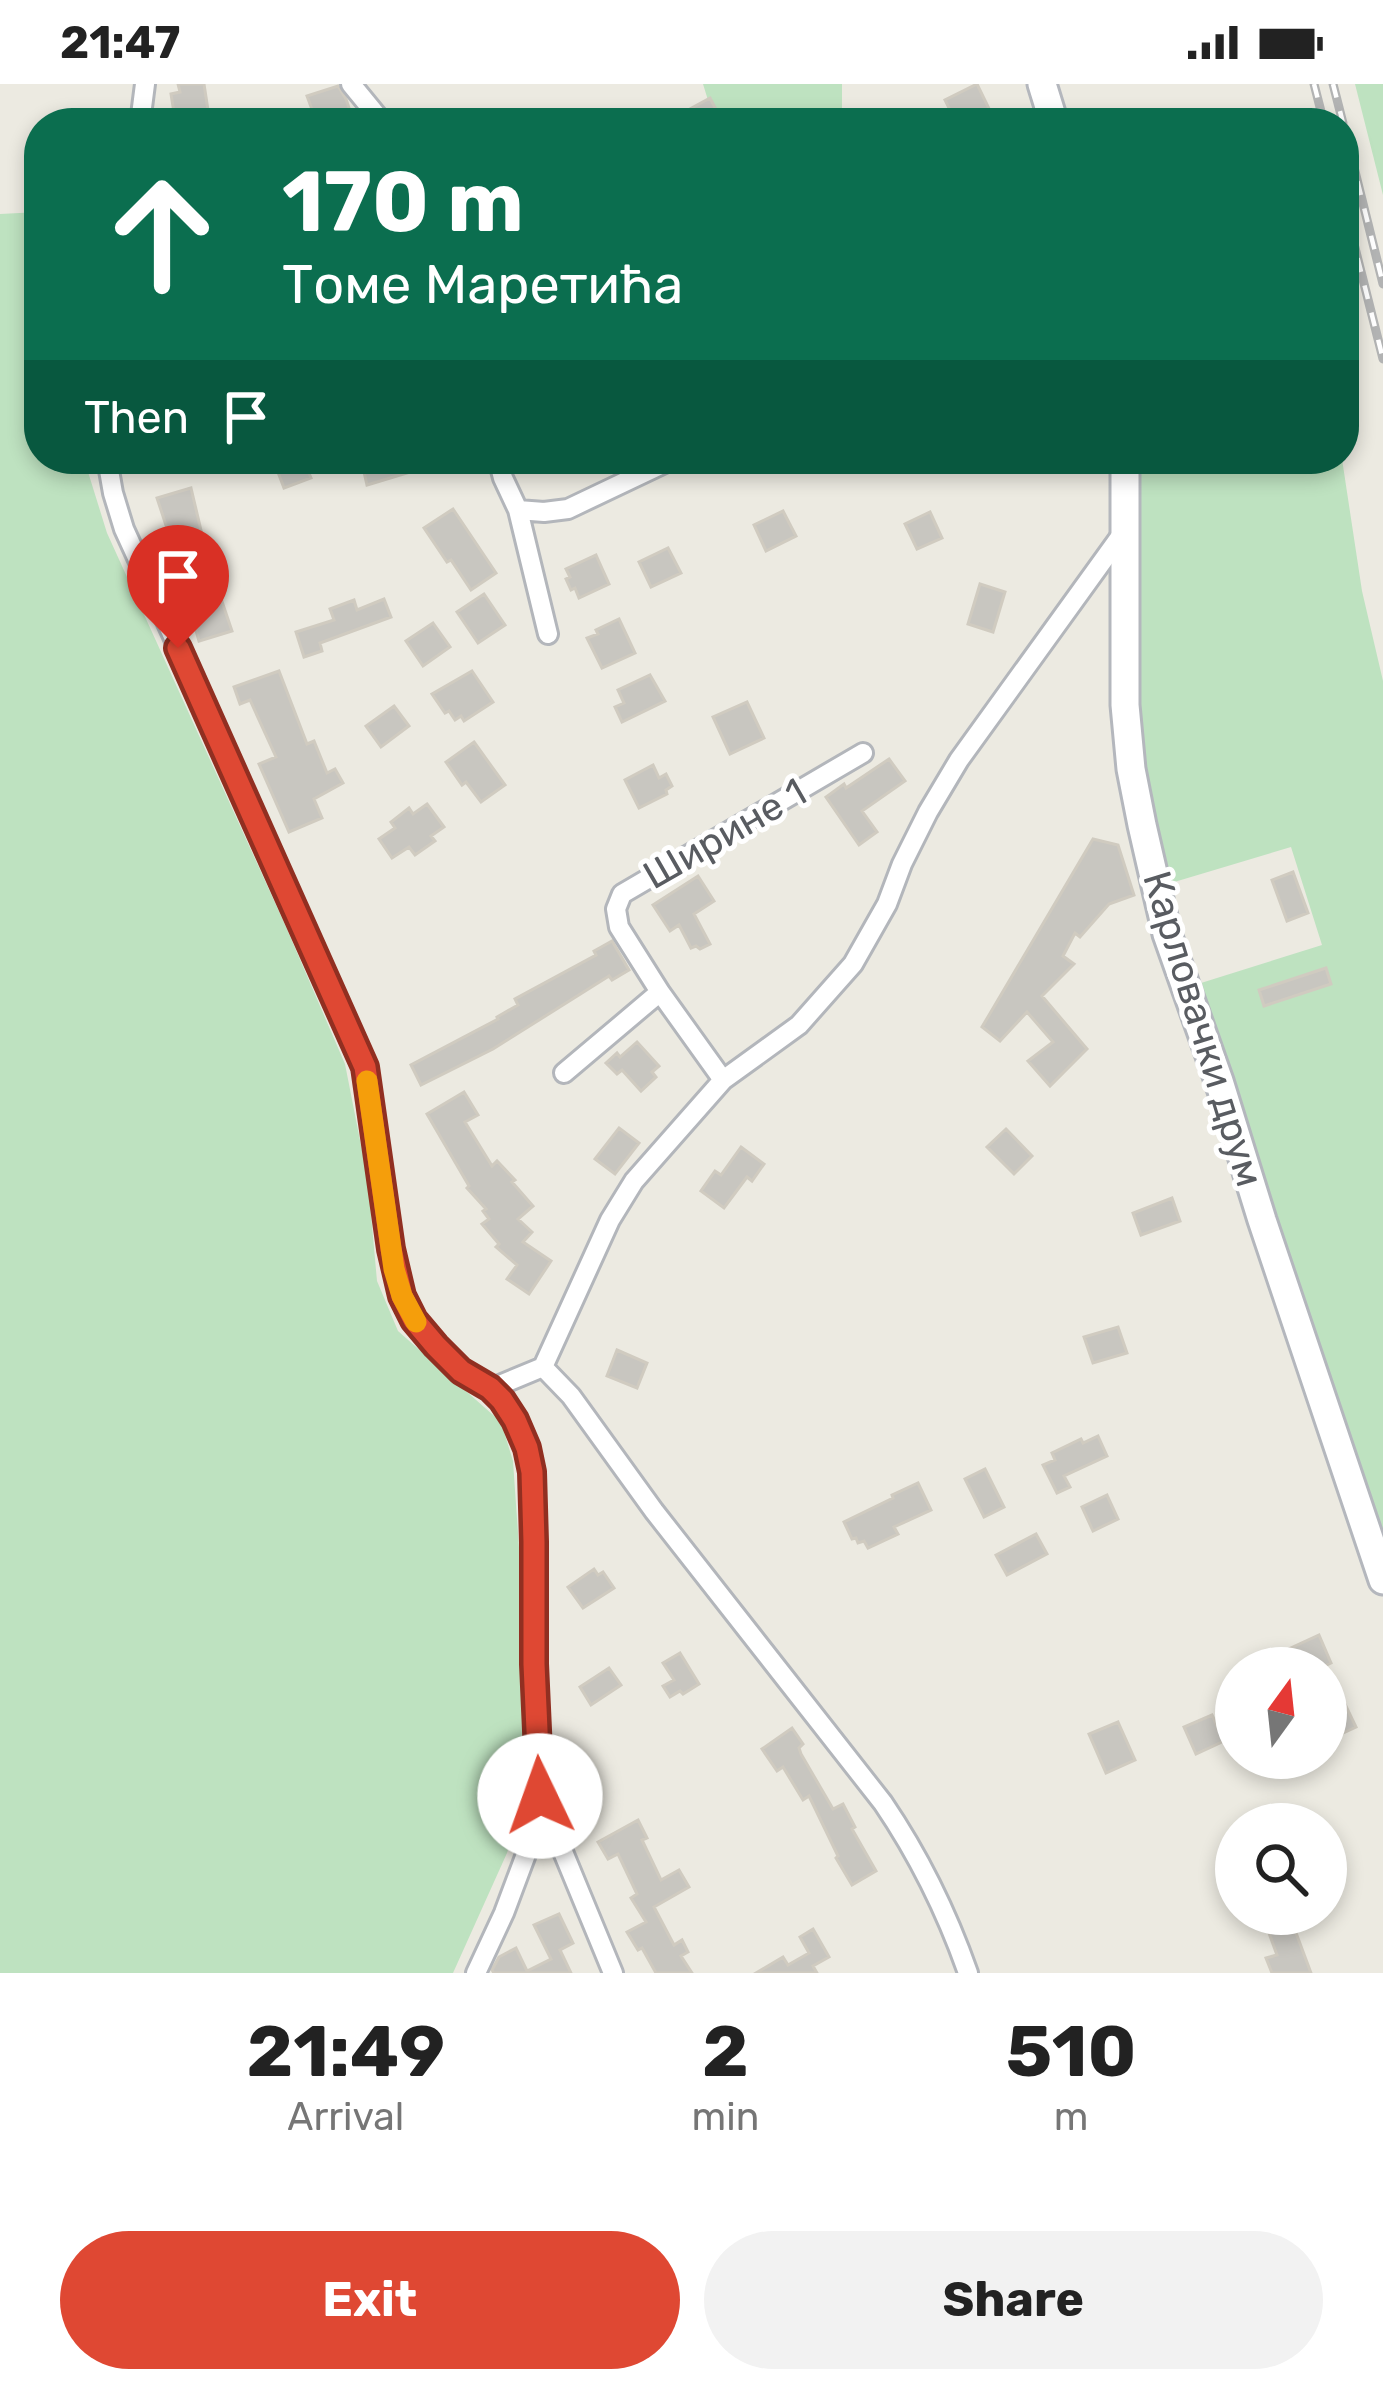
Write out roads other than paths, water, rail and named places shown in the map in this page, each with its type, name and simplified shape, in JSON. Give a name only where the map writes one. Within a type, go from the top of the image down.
[{"type":"main road","name":"Карловачки друм","points":[[1125,474],[1126,705],[1131,769],[1167,934],[1383,1580]]},
{"type":"street","points":[[351,84],[371,108]]},
{"type":"street","points":[[110,474],[124,529],[365,1067],[402,1296],[436,1346],[468,1376],[490,1388],[515,1420],[527,1448],[532,1472],[540,1796],[528,1849],[476,1973]]},
{"type":"street","points":[[502,474],[518,510],[548,634]]},
{"type":"street","points":[[518,510],[568,509],[642,474]]},
{"type":"street","points":[[490,1388],[543,1367],[610,1220],[634,1181],[723,1080],[799,1025],[854,964],[928,812],[959,760],[1125,530]]},
{"type":"street","name":"Ширине 1","points":[[660,992],[619,927],[616,909],[622,894],[863,753]]},
{"type":"street","points":[[564,1073],[660,992],[723,1080]]},
{"type":"street","points":[[543,1367],[571,1396],[654,1511],[883,1803],[934,1891],[968,1973]]},
{"type":"street","points":[[540,1796],[613,1973]]},
{"type":"railway","points":[[1314,84],[1320,108]]},
{"type":"railway","points":[[1333,84],[1339,108]]},
{"type":"railway","points":[[1359,187],[1383,284]]},
{"type":"railway","points":[[1359,264],[1383,359]]}]
